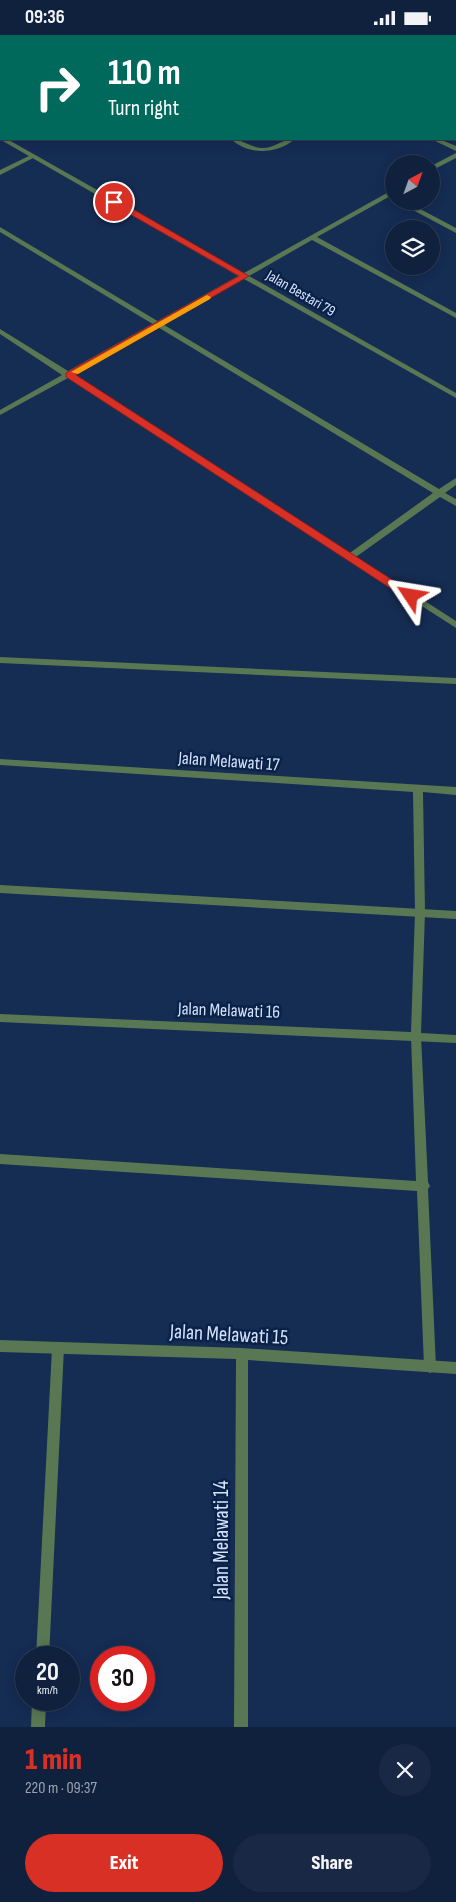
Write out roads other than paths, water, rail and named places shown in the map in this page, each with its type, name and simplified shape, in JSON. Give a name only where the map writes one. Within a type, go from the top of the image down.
[{"type":"street","name":"Jalan Bestari 79","points":[[5,140],[456,396]]},
{"type":"street","points":[[236,140],[255,149],[266,151],[290,140]]},
{"type":"street","points":[[436,140],[456,149]]},
{"type":"street","points":[[440,164],[456,155]]},
{"type":"street","points":[[0,173],[33,156]]},
{"type":"street","points":[[0,413],[385,198]]},
{"type":"street","points":[[415,210],[456,231]]},
{"type":"street","points":[[0,229],[456,503]]},
{"type":"street","points":[[313,238],[456,316]]},
{"type":"street","points":[[0,331],[456,625]]},
{"type":"street","points":[[350,557],[456,481]]},
{"type":"street","points":[[0,660],[456,681]]},
{"type":"street","name":"Jalan Melawati 17","points":[[0,762],[456,791]]},
{"type":"street","points":[[418,789],[420,912],[416,1036],[424,1186],[430,1367]]},
{"type":"street","points":[[0,889],[456,915]]},
{"type":"street","name":"Jalan Melawati 16","points":[[0,1018],[456,1039]]},
{"type":"street","points":[[0,1159],[424,1186]]},
{"type":"street","name":"Jalan Melawati 15","points":[[0,1346],[242,1354],[456,1369]]},
{"type":"street","points":[[43,1646],[58,1348]]},
{"type":"street","name":"Jalan Melawati 14","points":[[241,1727],[242,1354]]},
{"type":"street","points":[[38,1727],[39,1711]]}]
